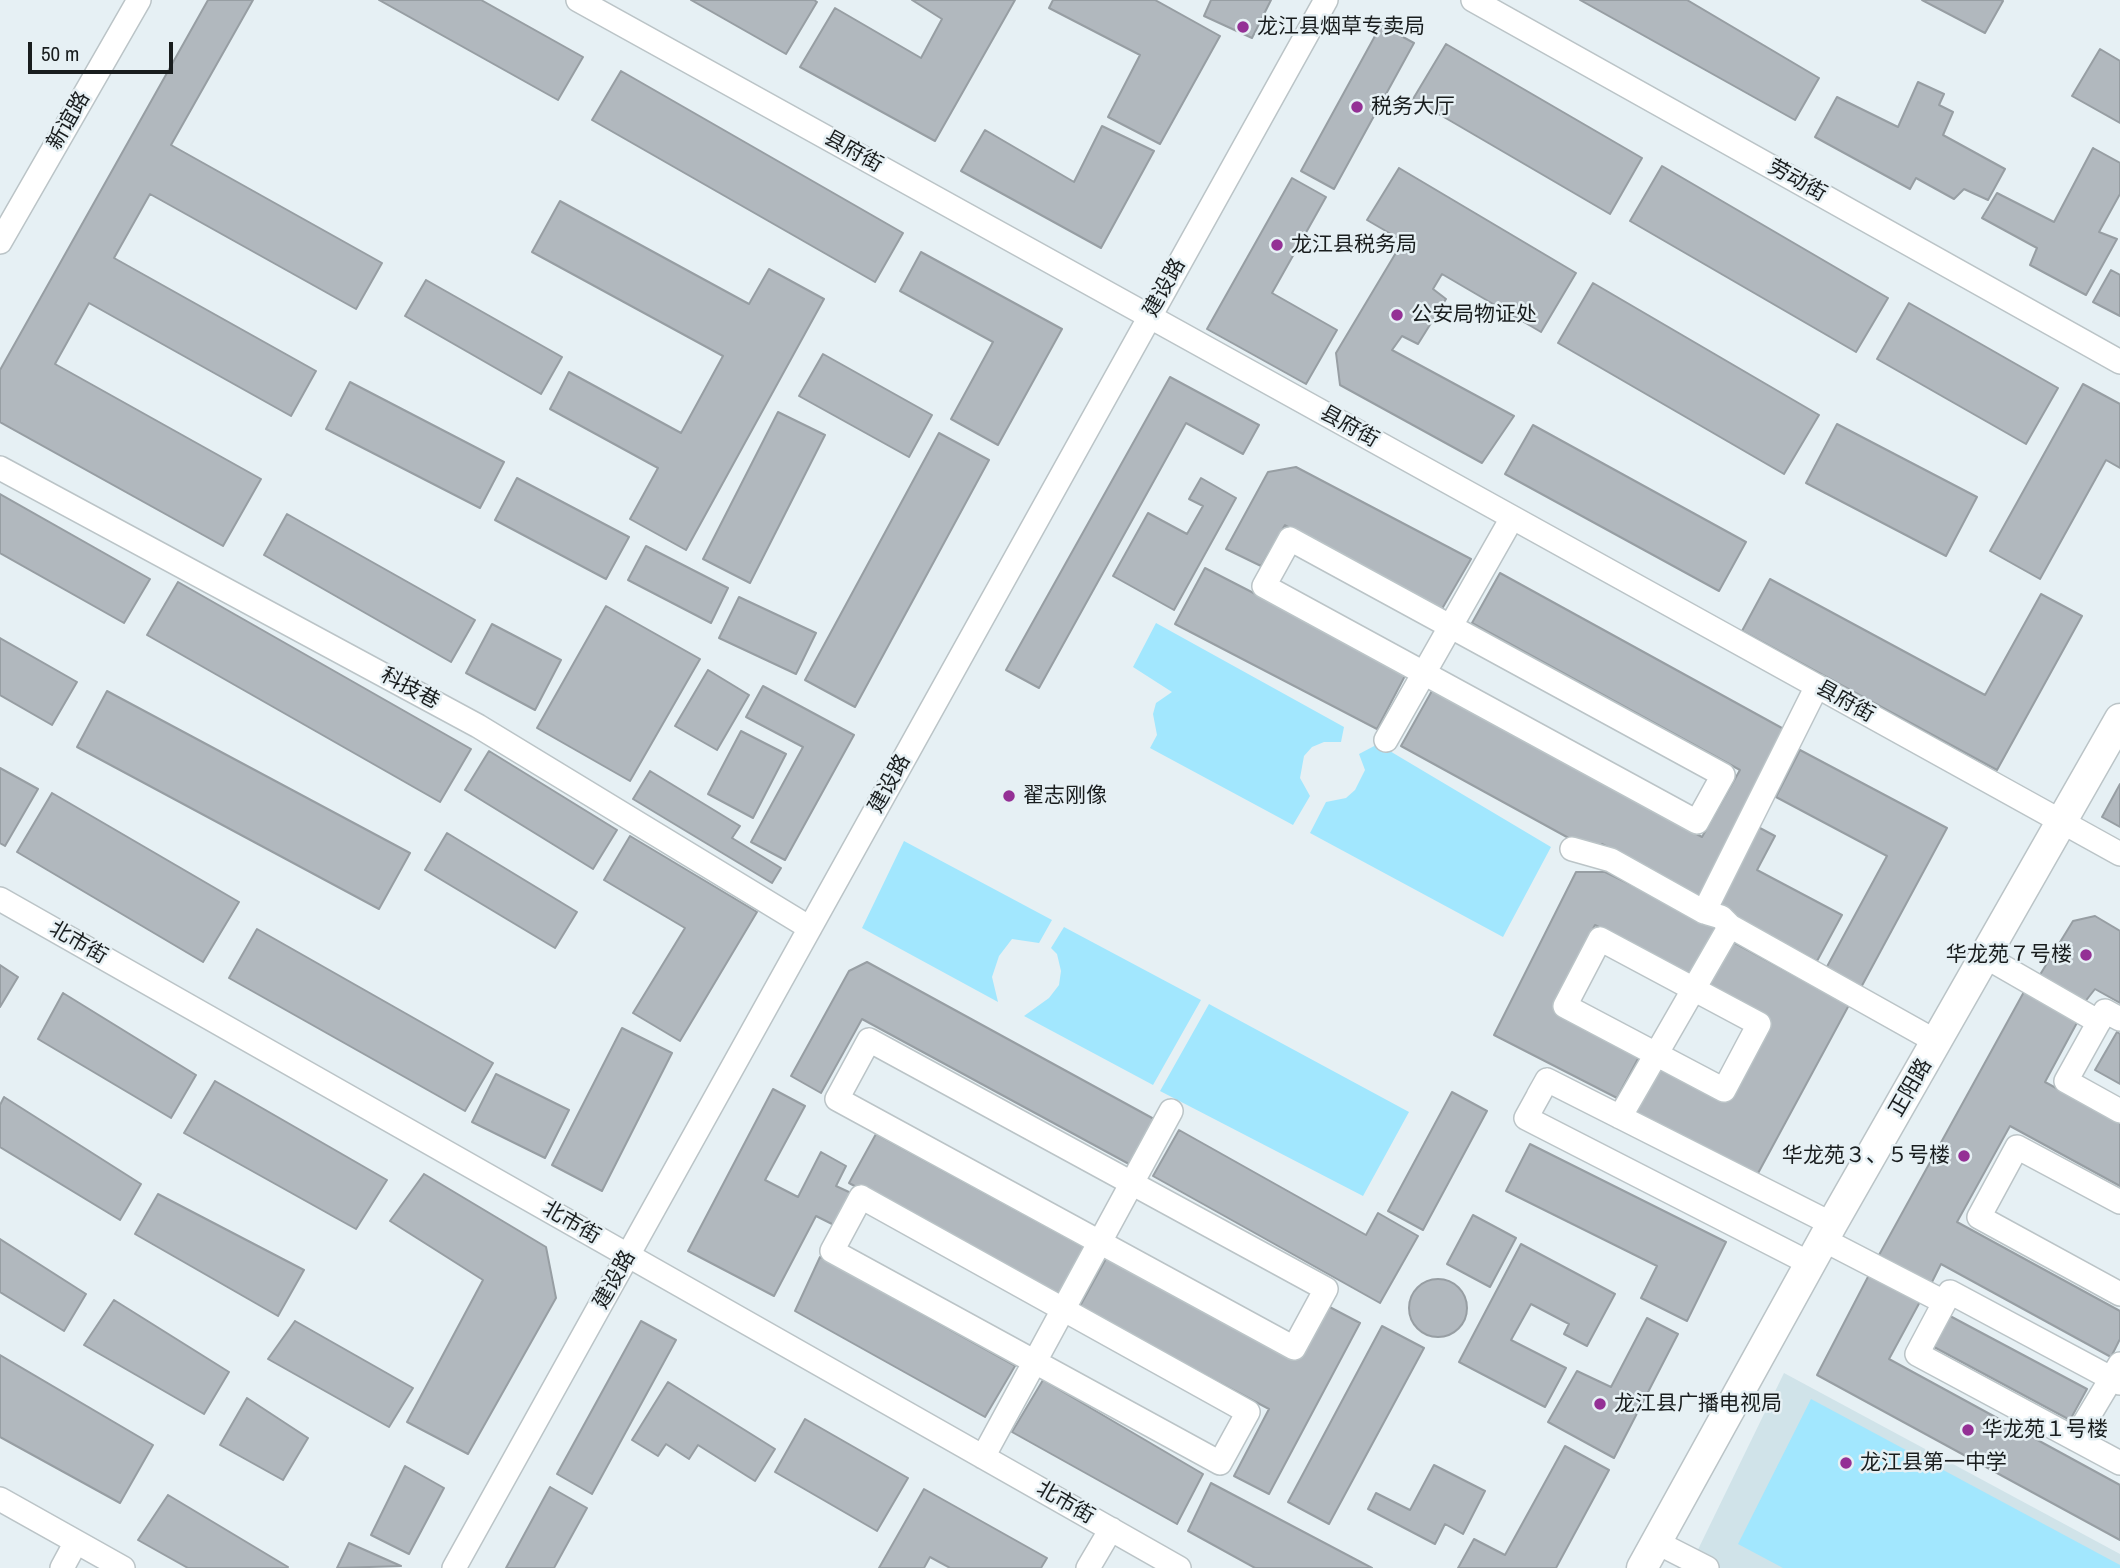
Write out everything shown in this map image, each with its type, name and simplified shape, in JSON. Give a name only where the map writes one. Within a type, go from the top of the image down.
[{"type":"main road","name":"正阳路","points":[[1642,1568],[1822,1243],[2120,719]]},
{"type":"street","name":"新谊路","points":[[0,242],[139,0]]},
{"type":"street","name":"县府街","points":[[578,0],[2120,854]]},
{"type":"street","name":"建设路","points":[[454,1568],[1326,0]]},
{"type":"street","name":"劳动街","points":[[1473,0],[2120,362]]},
{"type":"street","name":"科技巷","points":[[0,468],[478,726],[810,928]]},
{"type":"street","points":[[1386,740],[1512,517]]},
{"type":"street","points":[[1290,540],[1723,775],[1697,822],[1425,674],[1264,586],[1290,540]]},
{"type":"street","points":[[1704,912],[1817,687]]},
{"type":"street","points":[[1572,849],[1611,860],[1704,912],[1721,917],[1730,926],[1937,1042]]},
{"type":"street","name":"北市街","points":[[0,899],[1179,1568]]},
{"type":"street","points":[[1620,1117],[1730,926]]},
{"type":"street","points":[[1600,939],[1759,1024],[1724,1090],[1656,1054],[1565,1006],[1600,939]]},
{"type":"street","points":[[1986,957],[2110,1021],[2066,1081],[2120,1111]]},
{"type":"street","points":[[869,1040],[1326,1289],[1294,1348],[1100,1242],[837,1099],[869,1040]]},
{"type":"street","points":[[1822,1243],[1620,1117],[1542,1088],[1527,1118],[1822,1243],[1944,1302]]},
{"type":"street","points":[[983,1457],[1171,1111]]},
{"type":"street","points":[[2120,1202],[2017,1147],[1979,1217],[2120,1294]]},
{"type":"street","points":[[862,1197],[1248,1412],[1220,1463],[1034,1363],[832,1251],[862,1197]]},
{"type":"street","points":[[2076,1439],[2117,1375],[1950,1293],[1917,1353],[2120,1463]]},
{"type":"street","points":[[0,1499],[123,1568]]},
{"type":"street","points":[[1088,1568],[1111,1529]]},
{"type":"street","points":[[62,1568],[76,1542]]},
{"type":"street","points":[[1656,1542],[1707,1568]]},
{"type":"shaded area","points":[[1156,623],[1344,727],[1341,742],[1324,742],[1312,747],[1304,756],[1300,778],[1310,796],[1293,825],[1150,748],[1157,735],[1153,714],[1156,703],[1172,692],[1133,667]]},
{"type":"shaded area","points":[[1378,744],[1551,847],[1503,937],[1310,833],[1326,802],[1346,798],[1355,790],[1365,770],[1359,754]]},
{"type":"shaded area","points":[[904,841],[1052,920],[1039,943],[1012,939],[999,956],[992,977],[998,1002],[862,928]]},
{"type":"shaded area","points":[[1064,927],[1201,1000],[1153,1085],[1024,1016],[1049,998],[1059,985],[1061,971],[1057,954],[1051,948]]},
{"type":"shaded area","points":[[1209,1004],[1409,1112],[1363,1196],[1160,1091]]},
{"type":"shaded area","name":"龙江县第一中学","points":[[1784,1373],[2120,1554],[2120,1568],[1689,1568]]},
{"type":"shaded area","name":"龙江县第一中学","points":[[1811,1399],[2120,1565],[2120,1568],[1783,1568],[1738,1544]]},
{"type":"building","points":[[208,0],[253,0],[171,145],[382,263],[356,309],[150,194],[114,258],[316,371],[291,416],[89,303],[55,364],[261,479],[223,546],[0,422],[0,370]]},
{"type":"building","points":[[379,0],[481,0],[583,57],[558,100]]},
{"type":"building","points":[[691,0],[814,0],[817,2],[786,54]]},
{"type":"building","points":[[912,0],[1015,0],[935,141],[800,67],[835,8],[921,58],[942,19]]},
{"type":"building","points":[[1053,0],[1155,0],[1220,36],[1160,144],[1108,117],[1140,55],[1049,8]]},
{"type":"building","name":"龙江县烟草专卖局","points":[[1211,0],[1271,0],[1252,38],[1204,16]]},
{"type":"building","points":[[1580,0],[1687,0],[1819,78],[1795,120]]},
{"type":"building","points":[[1922,0],[2001,0],[2003,1],[1985,33]]},
{"type":"building","name":"税务大厅","points":[[1381,25],[1414,43],[1334,189],[1301,171]]},
{"type":"building","points":[[1446,44],[1642,158],[1610,214],[1413,99]]},
{"type":"building","points":[[2100,49],[2120,61],[2120,123],[2072,96]]},
{"type":"building","points":[[621,71],[903,233],[875,282],[592,120]]},
{"type":"building","points":[[1918,82],[1944,94],[1939,105],[1953,112],[1943,135],[2005,169],[1988,200],[1964,189],[1954,199],[1916,178],[1910,189],[1815,137],[1837,97],[1898,127]]},
{"type":"building","points":[[1102,126],[1154,151],[1101,248],[961,171],[985,130],[1074,182]]},
{"type":"building","points":[[2093,148],[2120,163],[2120,194],[2099,232],[2117,239],[2086,295],[2030,265],[2037,248],[1982,218],[1997,193],[2054,222]]},
{"type":"building","points":[[1662,166],[1888,298],[1856,352],[1630,221]]},
{"type":"building","name":"公安局物证处","points":[[1399,168],[1576,273],[1541,332],[1442,274],[1433,289],[1446,299],[1418,344],[1402,336],[1392,350],[1514,416],[1482,463],[1340,385],[1336,353],[1403,241],[1367,220]]},
{"type":"building","name":"龙江县税务局","points":[[1292,178],[1326,197],[1272,293],[1337,330],[1306,384],[1207,329]]},
{"type":"building","points":[[560,201],[749,304],[769,269],[824,299],[686,550],[630,519],[658,468],[550,409],[569,372],[681,433],[723,356],[532,252]]},
{"type":"building","points":[[921,252],[1062,329],[998,445],[951,419],[993,342],[900,291]]},
{"type":"building","points":[[2111,270],[2120,275],[2120,316],[2093,302]]},
{"type":"building","points":[[426,280],[562,357],[541,394],[405,316]]},
{"type":"building","points":[[1593,283],[1819,415],[1784,474],[1558,343]]},
{"type":"building","points":[[1909,303],[2058,388],[2026,444],[1877,359]]},
{"type":"building","points":[[823,354],[932,415],[909,457],[799,396]]},
{"type":"building","points":[[1170,377],[1259,425],[1243,454],[1186,423],[1039,688],[1006,670]]},
{"type":"building","points":[[350,382],[504,462],[480,508],[326,429]]},
{"type":"building","points":[[2083,384],[2120,404],[2120,468],[2106,460],[2040,579],[1990,551]]},
{"type":"building","points":[[778,412],[825,435],[750,583],[703,559]]},
{"type":"building","points":[[1837,424],[1977,497],[1946,556],[1806,483]]},
{"type":"building","points":[[1533,425],[1746,542],[1719,591],[1505,474]]},
{"type":"building","points":[[939,433],[989,460],[855,707],[805,680]]},
{"type":"building","points":[[1296,467],[1471,559],[1439,614],[1285,525],[1261,566],[1226,549],[1268,472]]},
{"type":"building","points":[[517,478],[629,537],[606,579],[495,520]]},
{"type":"building","points":[[1201,478],[1236,498],[1174,610],[1113,576],[1148,513],[1187,534],[1203,506],[1189,499]]},
{"type":"building","points":[[0,494],[150,579],[124,623],[0,553]]},
{"type":"building","points":[[287,514],[475,620],[451,662],[264,555]]},
{"type":"building","points":[[646,546],[728,588],[711,623],[628,580]]},
{"type":"building","points":[[1205,568],[1407,672],[1377,729],[1175,624]]},
{"type":"building","points":[[1500,573],[1791,733],[1700,897],[1602,844],[1596,853],[1401,746],[1433,689],[1702,837],[1740,770],[1472,623]]},
{"type":"building","points":[[1770,579],[1985,695],[2041,594],[2082,616],[1997,770],[1742,631]]},
{"type":"building","points":[[178,582],[471,749],[440,802],[147,635]]},
{"type":"building","points":[[739,597],[816,633],[796,674],[719,638]]},
{"type":"building","points":[[606,606],[700,659],[630,781],[537,728]]},
{"type":"building","points":[[492,624],[561,660],[535,710],[466,673]]},
{"type":"building","points":[[0,638],[77,682],[52,725],[0,695]]},
{"type":"building","points":[[708,670],[749,695],[717,750],[675,726]]},
{"type":"building","points":[[763,686],[854,735],[785,860],[751,842],[803,747],[746,717]]},
{"type":"building","points":[[107,691],[410,853],[379,909],[77,747]]},
{"type":"building","points":[[741,731],[786,754],[753,818],[708,794]]},
{"type":"building","points":[[1800,750],[1947,828],[1858,993],[1823,974],[1887,856],[1776,797]]},
{"type":"building","points":[[489,751],[617,830],[593,869],[465,790]]},
{"type":"building","points":[[0,768],[38,789],[5,846],[0,843]]},
{"type":"building","points":[[650,771],[740,826],[732,838],[781,868],[772,883],[633,799]]},
{"type":"building","points":[[2120,784],[2120,827],[2102,817]]},
{"type":"building","points":[[52,793],[239,902],[203,962],[17,852]]},
{"type":"building","points":[[1758,827],[1775,836],[1757,870],[1842,915],[1817,961],[1715,908]]},
{"type":"building","points":[[447,833],[577,912],[555,948],[425,870]]},
{"type":"building","points":[[630,836],[757,912],[680,1041],[633,1013],[685,928],[604,880]]},
{"type":"building","points":[[1576,872],[1605,872],[1718,927],[1692,976],[1595,925],[1553,1007],[1641,1053],[1617,1098],[1494,1035]]},
{"type":"building","name":"华龙苑７号楼","points":[[2095,916],[2120,931],[2120,1003],[2095,989],[2084,1003],[2038,978],[2073,921]]},
{"type":"building","points":[[257,929],[493,1063],[465,1111],[229,978]]},
{"type":"building","points":[[1733,942],[1849,1005],[1756,1177],[1629,1109],[1655,1062],[1727,1100],[1769,1022],[1707,989]]},
{"type":"building","points":[[867,962],[1154,1119],[1129,1164],[862,1019],[821,1093],[791,1076],[849,971]]},
{"type":"building","points":[[0,965],[18,977],[0,1007]]},
{"type":"building","name":"华龙苑３、５号楼","points":[[2025,990],[2079,1019],[2045,1082],[2120,1123],[2120,1186],[2010,1126],[1957,1222],[2120,1311],[2120,1339],[2111,1357],[1941,1264],[1931,1284],[1879,1255]]},
{"type":"building","points":[[63,993],[196,1075],[171,1118],[38,1039]]},
{"type":"building","points":[[622,1028],[672,1053],[602,1191],[552,1165]]},
{"type":"building","points":[[2117,1032],[2120,1034],[2120,1084],[2095,1070]]},
{"type":"building","points":[[496,1074],[569,1110],[545,1158],[472,1122]]},
{"type":"building","points":[[215,1081],[387,1180],[356,1229],[184,1133]]},
{"type":"building","points":[[773,1089],[805,1106],[765,1180],[798,1197],[821,1152],[846,1166],[836,1186],[851,1193],[834,1225],[816,1216],[774,1296],[688,1251]]},
{"type":"building","points":[[1452,1092],[1487,1111],[1423,1230],[1388,1211]]},
{"type":"building","points":[[4,1097],[141,1184],[120,1220],[0,1147],[0,1105]]},
{"type":"building","points":[[1179,1130],[1366,1235],[1378,1213],[1418,1236],[1380,1303],[1153,1176]]},
{"type":"building","points":[[876,1134],[1084,1247],[1058,1296],[849,1183]]},
{"type":"building","points":[[1530,1144],[1726,1242],[1687,1321],[1641,1298],[1657,1266],[1506,1191]]},
{"type":"building","points":[[424,1174],[546,1247],[556,1298],[468,1454],[407,1422],[483,1280],[390,1221]]},
{"type":"building","points":[[158,1194],[304,1270],[278,1316],[135,1234]]},
{"type":"building","points":[[1473,1215],[1516,1238],[1490,1287],[1447,1264]]},
{"type":"building","points":[[0,1239],[86,1294],[64,1331],[0,1292]]},
{"type":"building","points":[[1521,1244],[1615,1294],[1587,1346],[1564,1334],[1569,1324],[1531,1304],[1511,1340],[1566,1368],[1545,1407],[1459,1362]]},
{"type":"building","points":[[820,1257],[1015,1366],[985,1417],[795,1311]]},
{"type":"building","points":[[1107,1257],[1294,1356],[1322,1303],[1360,1323],[1269,1494],[1234,1476],[1269,1409],[1079,1308]]},
{"type":"building","name":"华龙苑１号楼","points":[[1870,1273],[1922,1298],[1889,1359],[2120,1485],[2120,1540],[1817,1375]]},
{"type":"building","points":[[1438,1279],[1454,1284],[1462,1292],[1467,1308],[1462,1324],[1454,1332],[1438,1337],[1422,1332],[1414,1324],[1409,1308],[1414,1292],[1422,1284]]},
{"type":"building","points":[[114,1300],[229,1372],[204,1414],[84,1345]]},
{"type":"building","points":[[1950,1316],[2087,1389],[2070,1420],[1934,1347]]},
{"type":"building","name":"龙江县广播电视局","points":[[1647,1318],[1678,1334],[1614,1458],[1548,1422],[1577,1371],[1611,1387]]},
{"type":"building","points":[[295,1321],[413,1388],[389,1427],[268,1359]]},
{"type":"building","points":[[641,1321],[676,1340],[592,1494],[557,1474]]},
{"type":"building","points":[[1382,1326],[1424,1348],[1329,1524],[1288,1502]]},
{"type":"building","points":[[0,1355],[153,1445],[120,1503],[0,1437]]},
{"type":"building","points":[[1043,1380],[1203,1474],[1177,1524],[1012,1432]]},
{"type":"building","points":[[668,1382],[775,1449],[755,1481],[698,1445],[689,1459],[666,1444],[658,1456],[632,1440]]},
{"type":"building","points":[[247,1398],[308,1438],[283,1480],[220,1445]]},
{"type":"building","points":[[805,1419],[908,1478],[877,1531],[775,1472]]},
{"type":"building","points":[[1565,1446],[1609,1470],[1556,1568],[1458,1568],[1474,1539],[1505,1555]]},
{"type":"building","points":[[1434,1465],[1485,1491],[1463,1534],[1445,1524],[1435,1544],[1368,1509],[1376,1493],[1410,1510]]},
{"type":"building","points":[[405,1466],[444,1488],[409,1554],[371,1535]]},
{"type":"building","points":[[1211,1483],[1372,1568],[1255,1568],[1188,1531]]},
{"type":"building","points":[[550,1487],[587,1508],[554,1568],[506,1568]]},
{"type":"building","points":[[924,1489],[1047,1558],[1041,1568],[950,1568],[930,1557],[924,1568],[879,1568]]},
{"type":"building","points":[[168,1495],[288,1567],[188,1568],[138,1540]]},
{"type":"building","points":[[349,1543],[401,1566],[337,1568]]},
{"type":"place","name":"龙江县烟草专卖局","points":[[1243,27]]},
{"type":"place","name":"税务大厅","points":[[1357,107]]},
{"type":"place","name":"龙江县税务局","points":[[1277,245]]},
{"type":"place","name":"公安局物证处","points":[[1397,315]]},
{"type":"place","name":"翟志刚像","points":[[1009,796]]},
{"type":"place","name":"华龙苑７号楼","points":[[2086,955]]},
{"type":"place","name":"华龙苑３、５号楼","points":[[1964,1156]]},
{"type":"place","name":"龙江县广播电视局","points":[[1600,1404]]},
{"type":"place","name":"华龙苑１号楼","points":[[1968,1430]]},
{"type":"place","name":"龙江县第一中学","points":[[1846,1463]]}]
